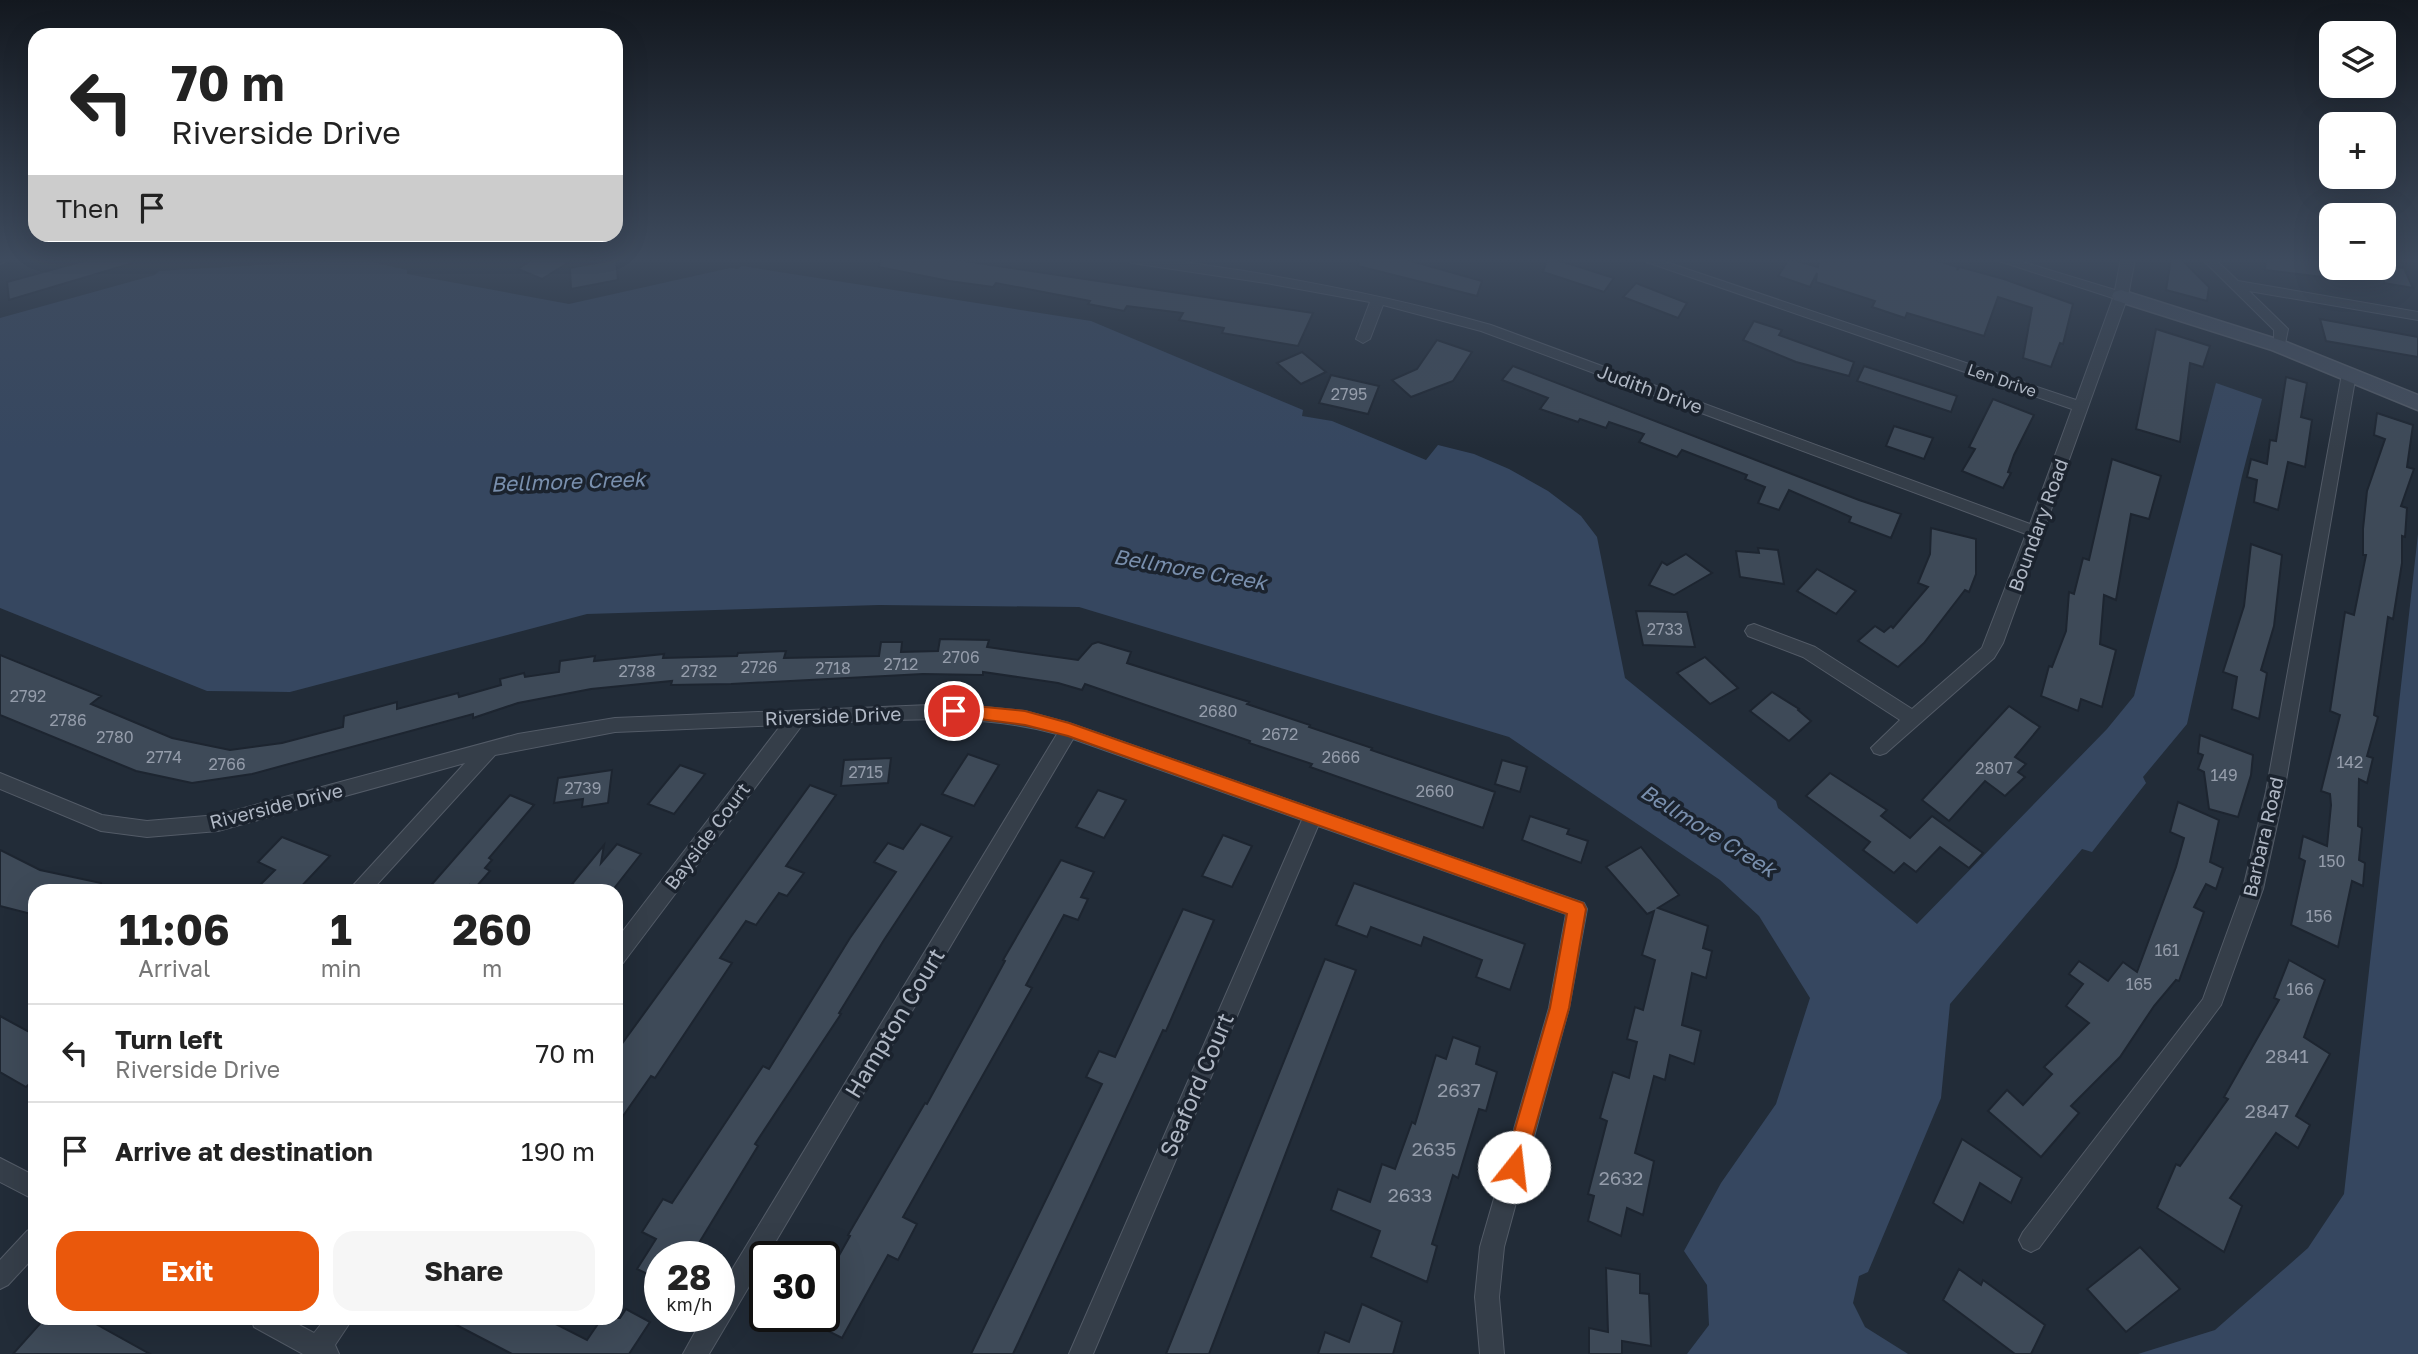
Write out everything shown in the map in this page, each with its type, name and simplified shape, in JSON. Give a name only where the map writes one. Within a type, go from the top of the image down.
[{"type":"street","points":[[1363,338],[1369,322]]},
{"type":"street","name":"Judith Drive","points":[[1468,322],[2036,532]]},
{"type":"street","name":"Len Drive","points":[[1831,322],[2081,407]]},
{"type":"street","name":"Boundary Road","points":[[1880,748],[1988,653],[2036,532],[2112,322]]},
{"type":"street","points":[[2204,322],[2279,346],[2418,403]]},
{"type":"street","points":[[2274,322],[2281,329],[2279,346]]},
{"type":"street","name":"Barbara Road","points":[[2031,1240],[2210,1005],[2253,890],[2275,792],[2349,374]]},
{"type":"street","points":[[1754,631],[1809,652],[1913,719]]},
{"type":"street","name":"Riverside Drive","points":[[0,781],[101,823],[147,829],[218,823],[487,752],[518,741],[615,725],[954,711],[1025,718],[1069,730],[1577,909],[1559,1008],[1492,1247],[1487,1297],[1492,1354]]},
{"type":"street","name":"Bayside Court","points":[[623,947],[798,717]]},
{"type":"street","name":"Hampton Court","points":[[735,1288],[1069,730]]},
{"type":"street","points":[[364,884],[487,752]]},
{"type":"street","name":"Seaford Court","points":[[1081,1354],[1314,816]]},
{"type":"street","points":[[0,1169],[28,1185]]},
{"type":"street","points":[[0,1277],[28,1247]]},
{"type":"street","points":[[276,1325],[322,1351],[337,1325]]},
{"type":"street","name":"Hampton Court","points":[[695,1354],[709,1332]]},
{"type":"water","name":"Bellmore Creek","points":[[0,322],[1094,322],[1303,410],[1302,416],[1332,421],[1426,460],[1438,445],[1474,454],[1509,469],[1548,491],[1581,516],[1597,537],[1625,678],[1776,801],[1778,808],[1917,924],[2107,729],[2134,696],[2216,383],[2262,399],[2242,476],[2187,724],[2143,777],[2146,783],[2092,852],[2082,849],[1950,1004],[1941,1098],[1868,1272],[1859,1276],[1853,1303],[1865,1327],[1908,1354],[1687,1354],[1709,1325],[1707,1285],[1684,1251],[1721,1183],[1776,1104],[1810,998],[1759,916],[1720,880],[1509,737],[1079,607],[879,605],[587,614],[290,692],[207,691],[0,608]]},
{"type":"water","points":[[2418,534],[2418,1354],[2138,1354],[2215,1330],[2308,1248],[2344,1194]]},
{"type":"building","points":[[1191,322],[1309,322],[1298,346],[1222,333],[1224,328]]},
{"type":"building","points":[[1753,322],[1758,322],[1782,330],[1779,335],[1854,362],[1849,376],[1796,362],[1743,340]]},
{"type":"building","points":[[1938,322],[1989,322],[1984,336]]},
{"type":"building","points":[[2029,322],[2068,322],[2063,344],[2060,343],[2051,367],[2023,358]]},
{"type":"building","points":[[2321,322],[2337,322],[2418,337],[2418,357],[2326,341]]},
{"type":"building","points":[[2156,329],[2210,346],[2203,367],[2190,363],[2180,442],[2136,429]]},
{"type":"building","points":[[1437,340],[1472,352],[1453,381],[1411,397],[1392,380],[1417,369]]},
{"type":"building","points":[[1302,352],[1326,372],[1301,384],[1277,363]]},
{"type":"building","points":[[1513,366],[1901,514],[1891,538],[1849,522],[1851,517],[1789,490],[1779,510],[1758,503],[1765,487],[1745,479],[1747,475],[1682,450],[1677,457],[1639,442],[1644,434],[1609,422],[1606,428],[1540,409],[1548,398],[1502,380]]},
{"type":"building","points":[[1864,366],[1957,396],[1951,412],[1857,381]]},
{"type":"building","points":[[1331,375],[1379,386],[1368,414],[1319,403]]},
{"type":"building","points":[[2286,377],[2307,383],[2301,417],[2312,420],[2305,467],[2288,462],[2278,510],[2254,502],[2257,480],[2247,477],[2251,459],[2267,464],[2270,440],[2276,441]]},
{"type":"building","points":[[1993,399],[2034,415],[2014,455],[2008,472],[2011,473],[2003,488],[1962,471],[1975,449],[1969,447]]},
{"type":"building","points":[[2377,413],[2413,425],[2407,467],[2414,469],[2401,506],[2407,508],[2405,537],[2402,536],[2402,563],[2393,619],[2388,617],[2374,715],[2378,717],[2367,756],[2373,758],[2367,783],[2359,779],[2358,826],[2362,828],[2359,860],[2365,863],[2363,886],[2352,881],[2338,947],[2291,925],[2305,861],[2299,858],[2303,836],[2327,846],[2330,794],[2321,791],[2340,715],[2330,711],[2345,612],[2354,615],[2366,555],[2363,555],[2363,529],[2367,491],[2385,439],[2374,435]]},
{"type":"building","points":[[1894,426],[1933,438],[1924,459],[1886,446]]},
{"type":"building","points":[[2112,459],[2161,476],[2149,519],[2131,514],[2116,600],[2104,595],[2100,644],[2116,650],[2102,707],[2081,699],[2078,711],[2041,696],[2049,666],[2052,667],[2066,631],[2069,592],[2074,594],[2083,558],[2089,560]]},
{"type":"building","points":[[1931,528],[1976,539],[1976,574],[1969,592],[1965,590],[1924,643],[1898,667],[1858,641],[1875,626],[1884,632],[1891,626],[1893,628],[1928,587],[1918,583],[1930,554]]},
{"type":"building","points":[[2251,544],[2282,555],[2274,626],[2261,670],[2267,673],[2259,719],[2232,709],[2237,677],[2223,672],[2244,606]]},
{"type":"building","points":[[1758,548],[1778,550],[1784,584],[1740,577],[1736,551],[1759,553]]},
{"type":"building","points":[[1686,554],[1712,573],[1674,595],[1649,585],[1662,562],[1667,565]]},
{"type":"building","points":[[1817,569],[1856,591],[1836,614],[1797,591]]},
{"type":"building","points":[[1636,611],[1687,612],[1695,647],[1643,645]]},
{"type":"building","points":[[940,639],[989,640],[987,647],[1078,660],[1092,644],[1098,642],[1131,652],[1127,663],[1249,702],[1247,704],[1372,748],[1371,750],[1495,792],[1483,828],[1310,767],[1312,764],[1249,743],[1250,741],[1085,684],[1082,690],[1058,683],[983,672],[983,675],[923,674],[731,684],[671,685],[672,681],[591,689],[518,703],[473,718],[473,714],[252,774],[192,783],[136,771],[0,715],[0,655],[101,696],[91,704],[172,738],[230,750],[282,743],[343,727],[344,716],[397,702],[397,709],[458,693],[459,697],[501,685],[500,679],[524,673],[525,677],[559,672],[560,661],[595,656],[594,661],[664,654],[663,658],[737,656],[738,653],[786,651],[784,658],[879,656],[881,642],[902,642],[901,652],[938,651]]},
{"type":"building","points":[[1705,657],[1738,688],[1710,704],[1677,673]]},
{"type":"building","points":[[1772,692],[1799,709],[1811,721],[1789,741],[1750,711]]},
{"type":"building","points":[[2009,706],[2040,727],[2015,757],[2026,764],[2018,772],[2025,777],[2005,796],[1985,781],[1949,821],[1922,800]]},
{"type":"building","points":[[2200,735],[2253,755],[2251,775],[2238,817],[2209,809],[2204,772],[2198,769],[2203,755],[2198,753]]},
{"type":"building","points":[[968,754],[999,765],[974,806],[942,794]]},
{"type":"building","points":[[891,758],[888,783],[841,786],[844,760]]},
{"type":"building","points":[[1502,760],[1527,767],[1520,792],[1495,784]]},
{"type":"building","points":[[680,765],[705,774],[674,814],[648,804]]},
{"type":"building","points":[[612,770],[608,803],[582,807],[583,799],[554,803],[558,778]]},
{"type":"building","points":[[1830,773],[1887,810],[1881,816],[1910,838],[1932,816],[1983,853],[1969,868],[1940,847],[1916,872],[1904,863],[1894,873],[1863,850],[1870,842],[1806,796]]},
{"type":"building","points":[[810,785],[836,795],[786,866],[804,873],[787,896],[779,893],[756,925],[746,921],[720,958],[732,963],[655,1078],[651,1076],[623,1116],[623,1042]]},
{"type":"building","points":[[1098,790],[1126,800],[1104,838],[1076,827]]},
{"type":"building","points":[[510,795],[534,805],[489,858],[492,860],[485,868],[490,871],[479,884],[432,884]]},
{"type":"building","points":[[2178,802],[2219,820],[2210,862],[2223,868],[2216,889],[2206,884],[2194,907],[2204,912],[2179,981],[2176,980],[2154,1006],[2120,1057],[2071,1106],[2079,1113],[2041,1157],[1988,1111],[2007,1090],[2023,1105],[2052,1074],[2044,1067],[2089,1023],[2066,1006],[2083,984],[2069,974],[2079,961],[2108,981],[2123,962],[2137,972],[2184,838],[2170,832]]},
{"type":"building","points":[[1530,816],[1569,829],[1567,834],[1588,841],[1581,863],[1522,840]]},
{"type":"building","points":[[921,824],[952,837],[884,940],[839,1013],[841,1014],[755,1144],[758,1146],[700,1241],[655,1241],[656,1239],[642,1232],[663,1199],[672,1203],[763,1066],[769,1069],[850,938],[896,872],[874,862],[888,843],[903,849]]},
{"type":"building","points":[[1223,835],[1252,846],[1232,887],[1202,876]]},
{"type":"building","points":[[282,837],[330,856],[304,884],[261,884],[275,870],[258,862]]},
{"type":"building","points":[[617,844],[641,854],[617,884],[572,884],[604,845],[601,863]]},
{"type":"building","points":[[1641,847],[1679,895],[1658,908],[1708,926],[1703,948],[1712,951],[1706,978],[1692,973],[1682,1025],[1701,1031],[1694,1064],[1670,1055],[1665,1080],[1654,1076],[1635,1153],[1654,1161],[1643,1215],[1627,1208],[1621,1236],[1588,1221],[1594,1196],[1588,1194],[1607,1121],[1600,1118],[1613,1072],[1629,1078],[1637,1042],[1627,1039],[1635,1007],[1643,1010],[1655,960],[1642,955],[1654,911],[1647,914],[1606,867]]},
{"type":"building","points":[[0,850],[40,870],[101,883],[28,884],[28,913],[0,906]]},
{"type":"building","points":[[1061,860],[1094,872],[1081,897],[1088,899],[1078,920],[1064,915],[1026,985],[1032,988],[903,1217],[917,1224],[898,1260],[888,1255],[842,1338],[830,1332],[840,1332],[840,1254],[850,1236],[848,1235],[925,1103],[927,1104],[1005,961],[1003,960]]},
{"type":"building","points":[[1354,883],[1525,944],[1510,990],[1476,977],[1482,960],[1424,937],[1421,946],[1371,927],[1367,937],[1336,925]]},
{"type":"building","points":[[1183,909],[1214,920],[1166,1031],[1163,1030],[1013,1354],[971,1354],[1102,1084],[1086,1077],[1099,1051],[1115,1057]]},
{"type":"building","points":[[1325,959],[1356,970],[1209,1354],[1166,1354]]},
{"type":"building","points":[[2289,960],[2325,980],[2304,1037],[2330,1054],[2296,1116],[2310,1125],[2298,1148],[2276,1133],[2230,1198],[2242,1206],[2224,1252],[2157,1208],[2176,1164],[2180,1166],[2228,1099],[2224,1097],[2279,1000],[2274,998]]},
{"type":"building","points":[[0,1016],[28,1031],[28,1085],[26,1087],[0,1072]]},
{"type":"building","points":[[1453,1037],[1480,1047],[1476,1064],[1497,1072],[1486,1111],[1479,1109],[1458,1178],[1453,1175],[1432,1244],[1437,1246],[1427,1282],[1371,1257],[1380,1231],[1331,1210],[1338,1189],[1370,1202],[1382,1164],[1395,1169],[1412,1122],[1415,1124],[1436,1055],[1446,1059]]},
{"type":"building","points":[[1962,1139],[2022,1178],[2011,1203],[1980,1183],[1963,1223],[1933,1203]]},
{"type":"building","points":[[2140,1247],[2180,1289],[2126,1332],[2087,1289]]},
{"type":"building","points":[[644,1258],[644,1272],[637,1269]]},
{"type":"building","points":[[1606,1268],[1640,1274],[1640,1293],[1649,1294],[1651,1346],[1622,1341],[1622,1354],[1589,1354],[1589,1328],[1608,1332]]},
{"type":"building","points":[[1959,1269],[1981,1285],[1983,1280],[2045,1325],[2031,1354],[2015,1354],[1943,1300]]},
{"type":"building","points":[[1362,1304],[1402,1322],[1393,1354],[1318,1354],[1325,1332],[1349,1342]]},
{"type":"building","points":[[626,1309],[644,1319],[644,1331],[629,1354],[512,1354],[456,1325],[558,1325],[587,1340],[597,1325],[623,1325],[623,1314]]},
{"type":"building","points":[[39,1325],[98,1325],[150,1354],[13,1354]]},
{"type":"route","points":[[954,711],[1025,718],[1069,730],[1577,909],[1559,1008],[1514,1167]]}]
